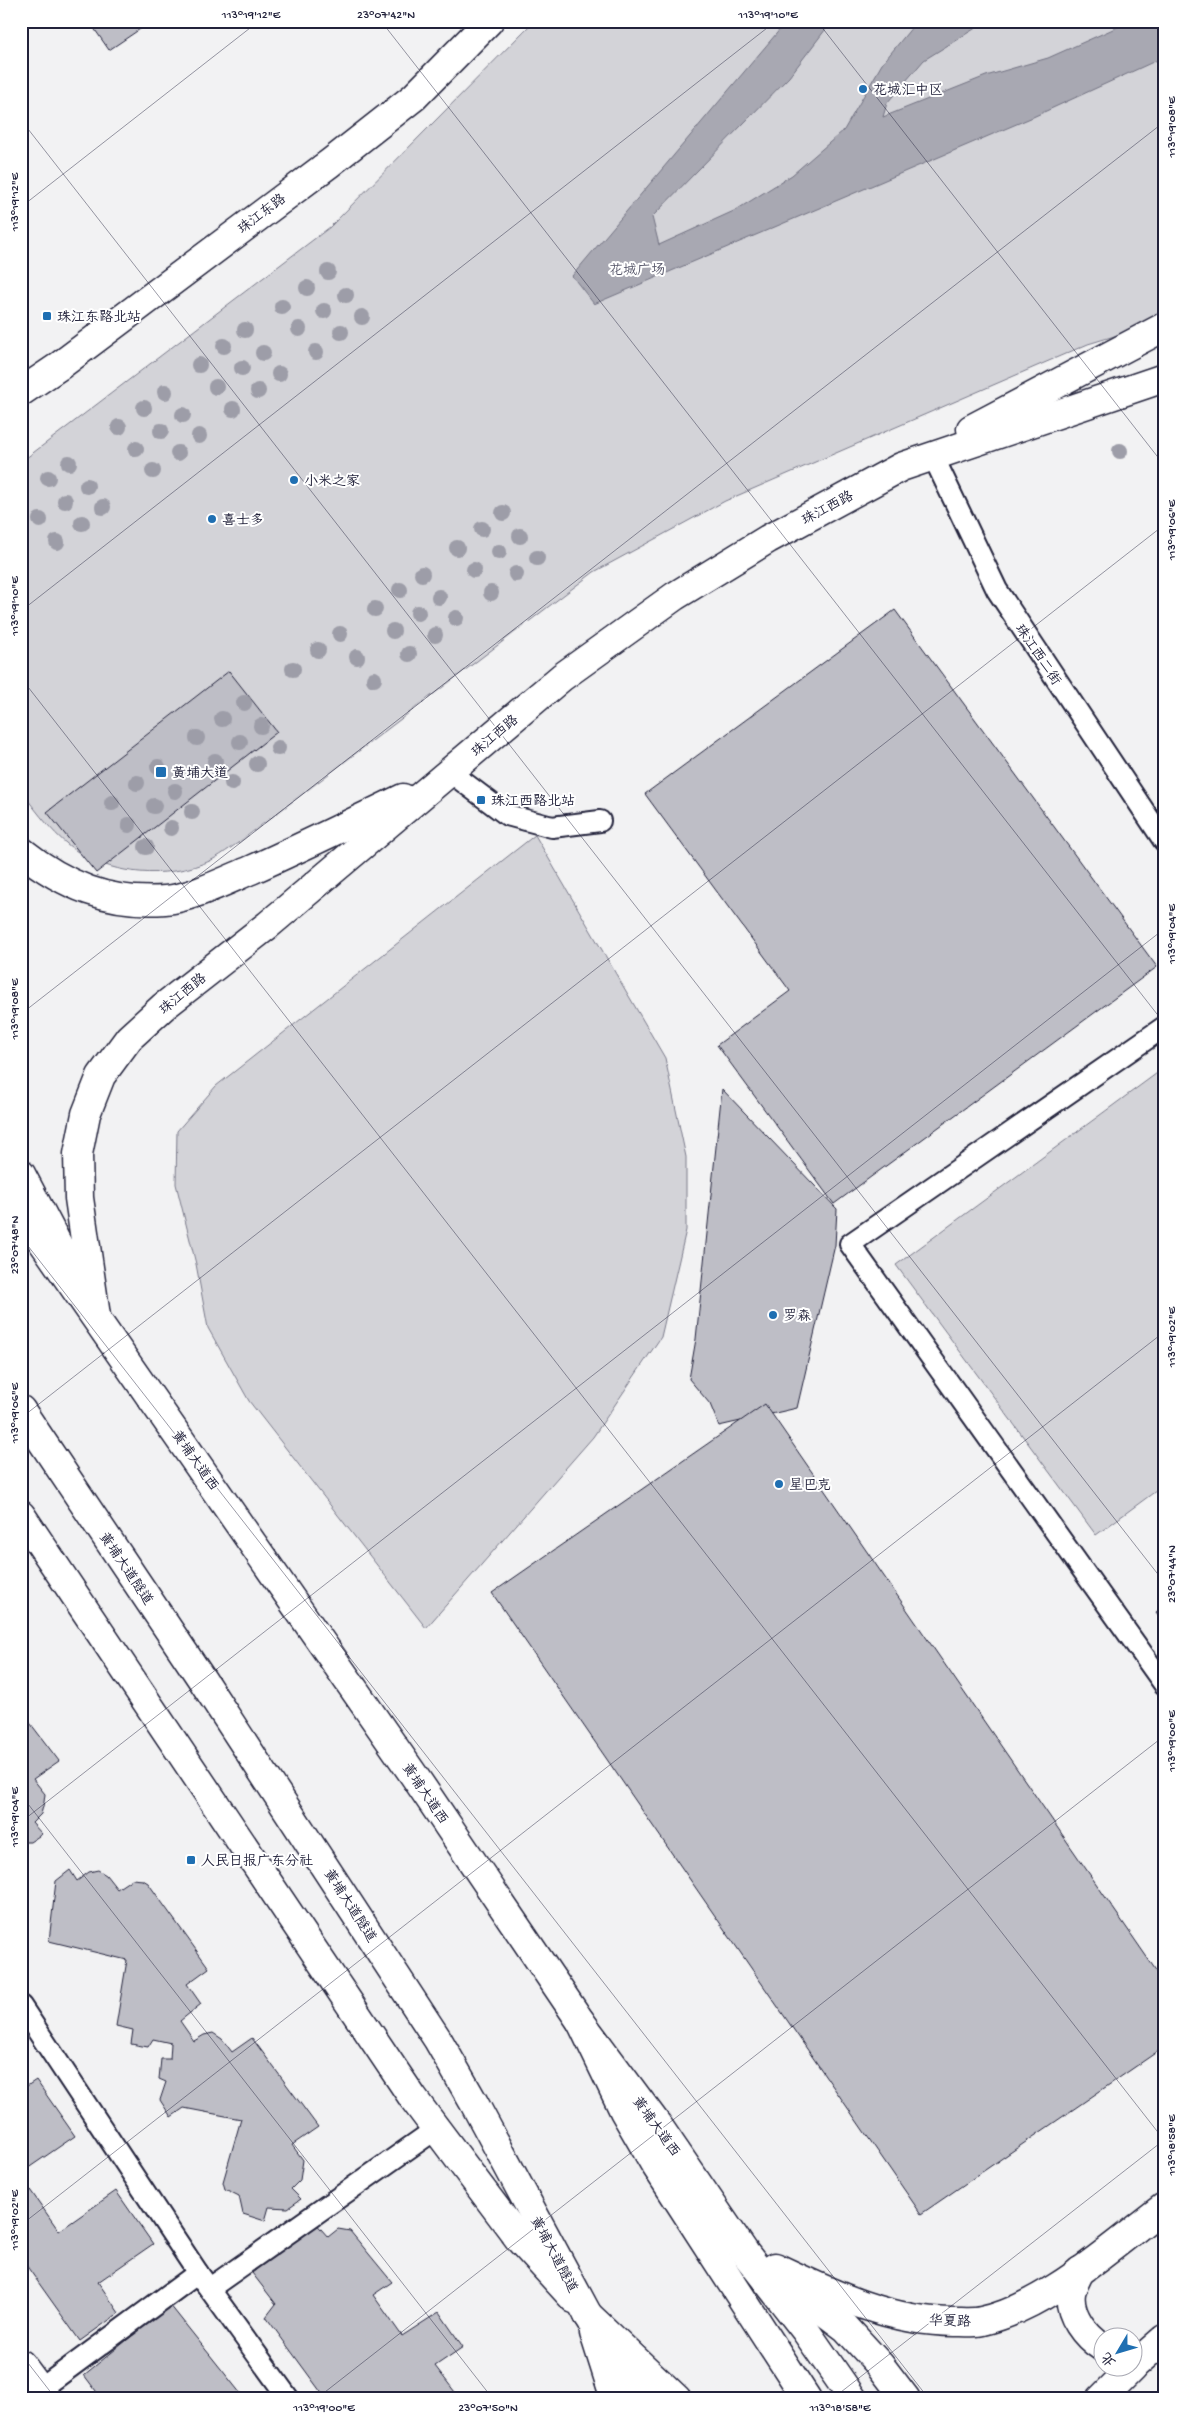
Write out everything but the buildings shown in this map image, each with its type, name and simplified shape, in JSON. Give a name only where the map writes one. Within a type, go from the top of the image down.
[{"type":"main road","name":"珠江东路","points":[[21,392],[58,367],[330,162],[414,96],[489,21]]},
{"type":"main road","points":[[901,467],[1164,327]]},
{"type":"main road","points":[[21,403],[58,367]]},
{"type":"main road","name":"珠江西路","points":[[96,1316],[78,1198],[78,1154],[86,1114],[101,1076],[129,1038],[163,1007],[268,925],[562,677],[676,596],[768,539],[901,467],[1164,378]]},
{"type":"main road","points":[[21,851],[47,872],[91,892],[129,900],[167,900],[216,886],[445,776]]},
{"type":"main road","name":"黄埔大道西","points":[[21,1174],[96,1316],[413,1774],[581,2022],[659,2127],[745,2252],[805,2330],[853,2399]]},
{"type":"main road","points":[[21,1210],[96,1316]]},
{"type":"main road","name":"黄埔大道隧道","points":[[21,1410],[206,1686],[438,2040],[588,2315]]},
{"type":"main road","points":[[21,1515],[275,1894],[436,2129],[519,2239],[588,2315],[678,2399]]},
{"type":"main road","points":[[581,2022],[624,2111],[654,2163],[807,2399]]},
{"type":"main road","name":"华夏路","points":[[745,2252],[849,2302],[899,2316],[940,2322],[980,2322],[1019,2309],[1043,2296],[1080,2271],[1164,2207]]},
{"type":"main road","points":[[745,2252],[846,2328],[906,2399]]},
{"type":"main road","points":[[1080,2271],[1071,2294],[1072,2310],[1080,2325],[1092,2340]]},
{"type":"main road","points":[[588,2315],[615,2399]]},
{"type":"main road","points":[[588,2315],[640,2399]]},
{"type":"main road","points":[[21,2364],[38,2396]]},
{"type":"main road","points":[[1101,2399],[1121,2378]]},
{"type":"lane","name":"珠江西二街","points":[[933,456],[997,590],[1164,841]]},
{"type":"lane","points":[[445,776],[507,815],[552,828],[600,820]]},
{"type":"lane","points":[[1164,1027],[850,1244],[1164,1684]]},
{"type":"lane","points":[[21,2006],[204,2280],[289,2399]]},
{"type":"lane","points":[[38,2396],[204,2280],[436,2129]]},
{"type":"green space","name":"花城广场","points":[[534,21],[1164,21],[1164,321],[1088,344],[725,501],[594,572],[238,843],[212,860],[187,868],[157,873],[125,870],[95,861],[81,854],[63,841],[21,791],[21,462],[330,227]]},
{"type":"green space","points":[[535,835],[665,1058],[686,1157],[686,1230],[661,1337],[593,1437],[426,1628],[249,1401],[208,1328],[196,1264],[176,1184],[177,1131],[216,1086]]},
{"type":"green space","points":[[1164,1068],[1164,1485],[1096,1535],[896,1265]]},
{"type":"shaded area","points":[[787,21],[832,21],[789,77],[652,217],[659,245],[736,210],[792,175],[844,130],[882,64],[917,21],[987,21],[924,60],[887,103],[883,117],[986,76],[1048,58],[1131,21],[1164,21],[1164,57],[1033,117],[594,304],[572,276]]},
{"type":"place","name":"花城汇中区","points":[[863,89]]},
{"type":"place","name":"珠江东路北站","points":[[47,316]]},
{"type":"place","name":"小米之家","points":[[294,480]]},
{"type":"place","name":"喜士多","points":[[212,519]]},
{"type":"place","name":"黄埔大道","points":[[161,772]]},
{"type":"place","name":"珠江西路北站","points":[[481,800]]},
{"type":"place","name":"罗森","points":[[773,1315]]},
{"type":"place","name":"星巴克","points":[[779,1484]]},
{"type":"place","name":"人民日报广东分社","points":[[191,1860]]}]
